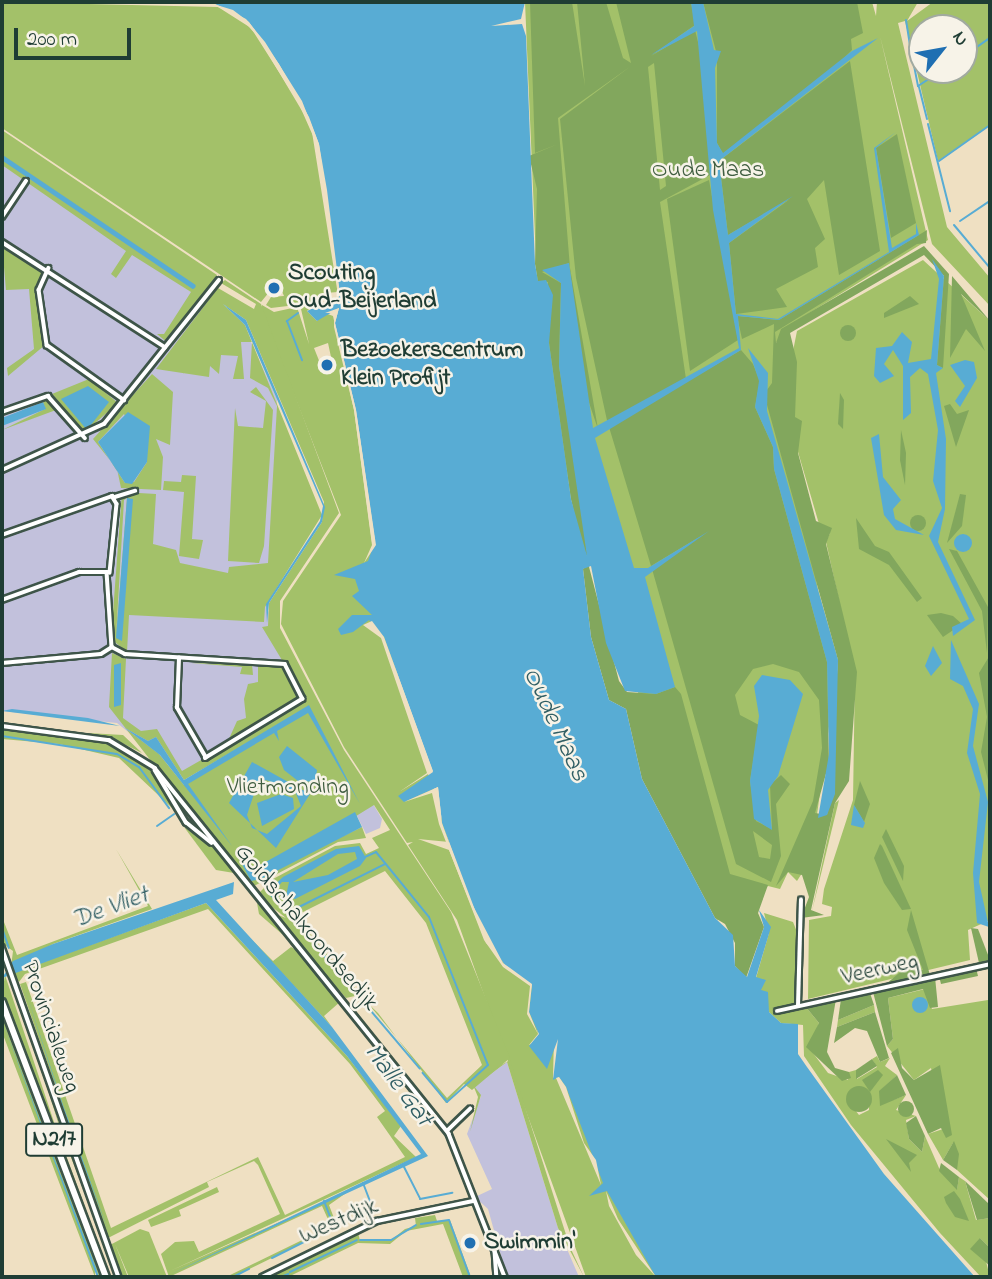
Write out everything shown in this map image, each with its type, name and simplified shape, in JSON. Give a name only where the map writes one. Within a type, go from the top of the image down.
[{"type":"main road","name":"Provincialeweg","points":[[2,1002],[106,1277]]},
{"type":"street","points":[[2,217],[26,181]]},
{"type":"street","points":[[2,242],[49,268],[165,347]]},
{"type":"street","points":[[49,268],[39,289],[47,345],[124,400]]},
{"type":"street","points":[[2,470],[85,438],[124,400],[219,280]]},
{"type":"street","points":[[2,412],[48,396],[85,438]]},
{"type":"street","points":[[2,535],[135,491]]},
{"type":"street","points":[[113,647],[110,573],[114,497]]},
{"type":"street","points":[[2,600],[81,572],[110,573]]},
{"type":"street","points":[[113,647],[123,654],[285,664],[303,699],[206,758],[177,708],[179,658]]},
{"type":"street","points":[[2,663],[101,654],[113,647]]},
{"type":"street","name":"Goidschalxoordsedijk","points":[[2,726],[114,741],[155,768],[447,1131],[505,1277]]},
{"type":"street","name":"Goidschalxoordsedijk","points":[[155,768],[186,822],[216,846]]},
{"type":"street","points":[[798,1006],[801,900]]},
{"type":"street","name":"Provincialeweg","points":[[2,947],[119,1277]]},
{"type":"street","name":"Veerweg","points":[[778,1011],[990,964]]},
{"type":"street","points":[[447,1131],[470,1109]]},
{"type":"street","name":"Westdijk","points":[[262,1277],[377,1221],[474,1202]]},
{"type":"street","points":[[495,1250],[497,1277]]},
{"type":"shaded area","points":[[2,162],[245,329],[277,399],[276,560],[256,586],[312,701],[183,776],[117,723],[2,711]]},
{"type":"shaded area","points":[[372,802],[382,819],[380,828],[366,834],[355,812]]},
{"type":"shaded area","points":[[507,1062],[558,1228],[579,1277],[507,1277],[488,1209],[475,1197],[492,1189],[467,1134],[481,1096],[474,1086]]},
{"type":"green space","points":[[2,2],[218,7],[251,28],[298,102],[317,145],[338,292],[325,293],[307,311],[317,321],[325,313],[333,316],[354,410],[384,631],[449,842],[418,839],[449,850],[486,943],[490,947],[487,938],[505,965],[531,982],[538,1034],[529,1045],[554,1037],[553,1078],[575,1066],[676,1277],[586,1277],[457,920],[408,845],[413,842],[407,843],[344,747],[281,624],[283,601],[341,515],[262,312],[262,305],[274,312],[297,307],[309,344],[301,309],[296,305],[271,308],[266,305],[271,297],[284,296],[281,289],[270,291],[261,302],[2,128]],"holes":[[[328,343],[334,371],[324,373],[314,348]]]},
{"type":"green space","name":"Oude Maas","points":[[525,2],[872,2],[876,16],[877,2],[918,2],[911,14],[908,14],[908,34],[905,21],[898,23],[908,65],[908,84],[913,84],[947,227],[990,278],[990,306],[932,244],[880,36],[928,240],[798,320],[775,344],[818,590],[838,660],[811,859],[797,881],[788,872],[780,889],[768,886],[717,920],[571,499],[537,283]]},
{"type":"green space","points":[[530,2],[572,2],[585,86],[577,2],[606,2],[623,58],[631,63],[616,2],[691,2],[695,25],[651,56],[695,30],[703,62],[710,175],[660,202],[686,379],[608,425],[576,278],[560,119],[631,66],[558,118],[570,268],[598,429],[585,391],[569,263],[542,272],[561,283],[559,366],[589,556],[583,555],[571,499],[549,343],[548,282],[538,281],[535,264],[537,189],[529,156],[558,144],[535,153]],"holes":[[[654,63],[666,186],[660,190],[648,67]]]},
{"type":"green space","points":[[703,2],[857,2],[863,33],[851,39],[852,50],[837,65],[723,154],[717,143],[717,55]]},
{"type":"green space","name":"Oude Maas","points":[[933,2],[990,2],[990,125],[938,161],[920,84],[978,84],[978,14],[917,14]]},
{"type":"green space","points":[[850,61],[880,251],[839,275],[824,180],[807,199],[825,239],[815,248],[818,267],[776,289],[787,307],[736,314],[729,243],[790,199],[728,235],[719,161]]},
{"type":"green space","points":[[2,130],[217,275],[169,344],[157,334],[164,334],[191,292],[132,255],[116,278],[111,274],[126,251],[2,165]]},
{"type":"green space","points":[[897,134],[916,223],[891,238],[876,148]]},
{"type":"green space","points":[[709,180],[738,340],[690,371],[667,199]]},
{"type":"green space","points":[[927,230],[926,243],[917,244],[775,332],[776,343],[781,329],[924,246],[949,274],[943,368],[937,365],[944,276],[924,255],[790,333],[797,362],[795,417],[802,421],[798,453],[816,521],[832,528],[826,544],[857,672],[849,781],[835,803],[811,910],[824,915],[801,918],[809,897],[802,875],[788,872],[776,886],[813,801],[822,748],[819,700],[799,672],[773,664],[753,669],[735,695],[740,715],[759,725],[750,781],[756,821],[772,829],[770,785],[781,775],[790,784],[776,804],[781,856],[771,882],[736,864],[652,569],[701,536],[651,566],[609,427],[741,350],[753,364],[760,381],[755,407],[773,447],[774,469],[827,662],[829,763],[815,813],[827,815],[838,660],[764,394],[772,383],[774,324],[742,339],[737,316],[779,320]],"holes":[[[753,831],[772,845],[770,859],[759,857]]]},
{"type":"green space","points":[[2,244],[43,270],[37,291],[45,345],[8,376],[7,368],[34,349],[29,289],[6,290]]},
{"type":"green space","points":[[923,260],[990,321],[990,920],[968,930],[970,960],[808,999],[809,920],[831,916],[832,907],[822,904],[824,889],[853,800],[855,672],[826,542],[830,533],[819,524],[796,445],[792,356],[797,331]]},
{"type":"green space","points":[[952,276],[990,321],[961,294],[985,351],[966,329],[950,358]]},
{"type":"green space","name":"Vlietmonding","points":[[225,280],[261,304],[339,513],[280,601],[280,628],[344,750],[451,912],[510,1058],[472,1090],[464,1084],[446,1103],[397,1038],[447,1098],[482,1065],[426,923],[385,871],[295,916],[368,1004],[359,995],[346,998],[270,912],[286,918],[257,895],[273,879],[335,846],[360,843],[366,854],[379,848],[372,838],[390,830],[374,805],[254,879],[362,827],[366,838],[338,842],[250,888],[126,729],[159,754],[184,785],[310,706],[184,780],[156,737],[148,741],[126,728],[109,707],[112,653],[126,659],[123,718],[141,731],[157,729],[182,771],[306,700],[262,627],[268,626],[269,603],[322,522],[324,502],[246,320],[223,304],[245,325],[252,342],[241,342],[244,379],[233,379],[238,356],[221,355],[219,374],[210,366],[209,377],[156,369],[218,288],[254,309],[256,304],[221,283]]},
{"type":"green space","points":[[910,296],[919,304],[884,318],[884,313]]},
{"type":"green space","points":[[848,325],[856,333],[848,341],[840,333]]},
{"type":"green space","points":[[252,342],[322,515],[265,607],[264,622],[129,615],[127,652],[111,639],[122,492],[156,494],[153,544],[176,550],[180,563],[228,573],[229,567],[268,563],[277,406],[268,388],[250,378]],"holes":[[[127,498],[116,637],[124,500]]]},
{"type":"green space","points":[[152,374],[173,392],[170,445],[156,439],[163,457],[161,490],[121,488],[118,472],[125,483],[134,482],[147,462],[124,414],[98,442],[110,460],[93,439]]},
{"type":"green space","points":[[89,379],[118,403],[85,432],[52,394]]},
{"type":"green space","points":[[256,387],[273,410],[264,546],[259,563],[228,561],[235,408],[238,426],[263,428],[266,401],[250,392]]},
{"type":"green space","points":[[840,393],[844,400],[843,429],[838,424]]},
{"type":"green space","points":[[47,398],[56,410],[2,430],[45,409],[43,402],[2,414]]},
{"type":"green space","points":[[950,404],[957,414],[969,410],[956,447],[944,406]]},
{"type":"green space","points":[[901,430],[906,453],[905,485],[900,460]]},
{"type":"green space","points":[[182,475],[196,476],[192,539],[203,540],[199,559],[179,556],[184,492],[163,490],[164,481],[181,482]]},
{"type":"green space","points":[[960,494],[966,495],[962,526],[947,543]]},
{"type":"green space","points":[[918,515],[924,517],[924,529],[918,531],[912,529],[910,523],[912,517]]},
{"type":"green space","points":[[856,518],[875,546],[889,552],[922,598],[917,602],[889,565],[859,549]]},
{"type":"green space","points":[[949,549],[957,551],[988,607],[987,653],[982,611]]},
{"type":"green space","points":[[588,563],[619,681],[627,692],[656,694],[675,687],[681,694],[730,874],[768,885],[758,913],[764,927],[746,978],[735,966],[735,943],[725,924],[715,918],[642,779],[626,709],[609,700],[591,637],[583,569]]},
{"type":"green space","points":[[941,613],[953,616],[962,624],[943,637],[927,615]]},
{"type":"green space","points":[[990,655],[990,788],[981,752],[987,717],[979,673]]},
{"type":"green space","points":[[191,663],[252,664],[253,675],[240,674],[242,667]]},
{"type":"green space","points":[[258,665],[284,668],[297,698],[228,741],[237,721],[246,718],[244,699],[248,684],[258,682]]},
{"type":"green space","points":[[2,728],[123,746],[153,770],[172,808],[119,758],[59,744],[2,739]]},
{"type":"green space","points":[[88,733],[123,735],[142,753],[124,744]]},
{"type":"green space","points":[[860,781],[870,804],[864,822],[854,805]]},
{"type":"green space","points":[[839,800],[812,911],[835,803]]},
{"type":"green space","points":[[184,827],[214,847],[234,873],[216,870]]},
{"type":"green space","points":[[886,829],[904,866],[903,881],[882,837]]},
{"type":"green space","points":[[880,844],[911,909],[902,910],[884,883],[874,858]]},
{"type":"green space","points":[[116,849],[152,909],[53,944],[11,967],[13,951],[2,943],[2,917],[17,955],[148,906]]},
{"type":"green space","points":[[206,903],[347,1056],[401,1126],[394,1136],[416,1157],[170,1271],[349,1191],[329,1205],[337,1226],[233,1277],[226,1277],[331,1226],[322,1206],[169,1277],[161,1254],[175,1242],[194,1241],[199,1252],[280,1214],[258,1165],[254,1161],[207,1182],[209,1187],[108,1238],[20,984],[26,982],[111,1228],[258,1157],[285,1215],[405,1157],[377,1117],[385,1111],[350,1064],[208,909],[25,974],[19,982],[13,973]]},
{"type":"green space","points":[[257,903],[286,930],[282,934],[259,914]]},
{"type":"green space","points":[[911,910],[930,975],[886,984],[904,969],[923,970],[907,930]]},
{"type":"green space","points":[[764,913],[793,922],[797,932],[797,1006],[805,1006],[819,1023],[810,1049],[828,1073],[848,1080],[849,1072],[856,1070],[857,1079],[877,1067],[872,1059],[877,1056],[880,1062],[890,1058],[885,1066],[897,1075],[880,1091],[893,1100],[906,1095],[896,1110],[916,1116],[906,1120],[909,1139],[922,1152],[925,1136],[939,1168],[957,1189],[959,1177],[965,1181],[976,1220],[990,1218],[990,1248],[980,1238],[990,1277],[981,1277],[940,1233],[851,1125],[804,1056],[803,1025],[781,1023],[769,1012],[756,978],[769,933]],"holes":[[[869,1096],[869,1110],[859,1115],[848,1101]]]},
{"type":"green space","points":[[971,928],[978,929],[990,960],[979,963]]},
{"type":"green space","points":[[248,936],[273,961],[291,947],[303,954],[341,1001],[324,1016],[332,1027]]},
{"type":"green space","points":[[976,968],[978,976],[941,984],[939,976]]},
{"type":"green space","points":[[5,975],[57,1131],[111,1277],[2,995]]},
{"type":"green space","points":[[935,977],[938,1007],[930,1008],[923,989],[888,998],[893,1039],[887,1046],[873,992]]},
{"type":"green space","points":[[925,989],[932,1009],[988,1000],[990,995],[990,1200],[957,1170],[953,1143],[943,1160],[928,1134],[943,1129],[931,1068],[914,1080],[887,1046],[893,1039],[888,998]]},
{"type":"green space","points":[[870,993],[874,1005],[838,1020],[841,999]]},
{"type":"green space","points":[[836,999],[827,1052],[835,1068],[849,1072],[851,1078],[842,1081],[806,1047],[819,1023],[805,1006]]},
{"type":"green space","points":[[874,1005],[875,1012],[837,1027],[838,1020]]},
{"type":"green space","points":[[2,1008],[104,1277],[99,1277],[55,1161],[95,1267],[95,1277],[2,1032]]},
{"type":"green space","points":[[875,1012],[889,1058],[880,1062],[867,1031],[855,1028],[834,1043],[837,1027]]},
{"type":"green space","points":[[25,1016],[61,1129],[118,1277],[61,1132]]},
{"type":"green space","points":[[898,1048],[902,1068],[914,1080],[940,1065],[952,1135],[946,1138],[941,1128],[928,1134],[891,1053]]},
{"type":"green space","points":[[872,1059],[877,1066],[856,1079],[856,1070]]},
{"type":"green space","points":[[510,1060],[570,1247],[584,1277],[558,1228],[507,1062],[474,1086],[481,1095],[470,1132],[478,1097],[473,1085],[494,1069]]},
{"type":"green space","points":[[878,1070],[883,1075],[870,1092],[862,1080]]},
{"type":"green space","points":[[897,1075],[906,1095],[880,1106],[879,1091]]},
{"type":"green space","points":[[859,1086],[868,1090],[872,1099],[868,1108],[859,1112],[850,1108],[846,1099],[850,1090]]},
{"type":"green space","points":[[906,1101],[912,1103],[912,1115],[906,1117],[900,1115],[898,1109],[900,1103]]},
{"type":"green space","points":[[916,1116],[925,1136],[922,1152],[909,1139],[906,1123]]},
{"type":"green space","points":[[886,1139],[917,1155],[909,1163],[911,1172]]},
{"type":"green space","points":[[954,1141],[959,1154],[957,1170],[943,1160]]},
{"type":"green space","points":[[941,1163],[959,1177],[957,1190],[939,1171]]},
{"type":"green space","points":[[965,1181],[990,1205],[990,1218],[977,1220]]},
{"type":"green space","points":[[217,1187],[219,1192],[179,1210],[181,1216],[151,1227],[148,1220]]},
{"type":"green space","points":[[954,1191],[969,1221],[955,1217],[946,1203],[944,1197]]},
{"type":"green space","points":[[435,1215],[437,1221],[450,1220],[471,1277],[463,1277],[443,1224],[406,1231],[390,1244],[358,1243],[288,1277],[265,1277],[358,1232],[360,1241],[390,1241],[405,1229],[416,1226],[415,1218]]},
{"type":"green space","points":[[140,1229],[149,1232],[167,1277],[129,1277],[115,1244],[128,1277],[121,1277],[110,1245]]},
{"type":"green space","points":[[980,1238],[990,1248],[990,1266],[970,1249]]},
{"type":"water","points":[[211,2],[525,2],[521,19],[491,26],[522,24],[526,36],[535,264],[538,281],[546,280],[553,295],[549,343],[571,499],[587,556],[559,366],[561,283],[542,270],[569,263],[593,428],[739,348],[713,210],[697,31],[651,55],[694,26],[691,2],[703,2],[714,50],[721,51],[715,68],[717,143],[723,153],[852,51],[878,38],[719,161],[728,235],[793,196],[729,243],[736,314],[778,319],[889,252],[874,148],[896,132],[876,148],[892,248],[916,234],[916,223],[919,235],[779,320],[738,316],[741,350],[595,438],[634,568],[648,568],[709,531],[645,577],[675,687],[656,694],[625,691],[606,643],[591,566],[583,569],[591,637],[609,700],[626,709],[642,779],[715,918],[733,935],[735,966],[747,977],[764,927],[759,910],[771,927],[756,977],[766,980],[761,990],[768,992],[769,1012],[781,1023],[798,1024],[798,1054],[807,1067],[884,1174],[975,1277],[656,1277],[607,1191],[589,1196],[603,1183],[566,1087],[559,1077],[553,1080],[558,1039],[547,1069],[529,1046],[539,1034],[529,1012],[532,985],[505,965],[486,939],[442,823],[438,787],[404,802],[398,796],[433,772],[384,637],[369,620],[353,632],[341,635],[338,629],[352,615],[372,615],[352,596],[359,591],[355,579],[334,575],[368,561],[375,541],[356,410],[335,323],[339,308],[317,321],[307,311],[340,296],[319,144],[302,101],[265,42],[246,19]]},
{"type":"water","points":[[932,259],[944,276],[937,365],[943,368],[936,373],[946,439],[945,509],[938,542],[975,620],[953,636],[952,627],[969,619],[929,536],[942,508],[933,481],[938,430],[928,374],[920,368],[910,377],[911,413],[903,420],[903,366],[893,350],[884,364],[894,376],[880,383],[874,376],[876,348],[892,346],[902,332],[912,342],[908,363],[931,359],[939,279]]},
{"type":"water","points":[[223,304],[246,320],[325,507],[322,522],[269,603],[267,623],[266,604],[320,521],[323,506],[245,325]]},
{"type":"water","points":[[748,348],[768,373],[767,411],[838,660],[835,794],[827,815],[818,818],[829,754],[827,662],[774,469],[773,447],[755,407],[759,381]]},
{"type":"water","points":[[965,360],[974,362],[977,378],[960,407],[955,401],[965,386],[950,365]]},
{"type":"water","points":[[88,386],[109,402],[87,430],[61,399]]},
{"type":"water","points":[[43,402],[46,409],[2,426],[2,418]]},
{"type":"water","points":[[128,412],[150,426],[147,462],[132,484],[125,483],[98,442]]},
{"type":"water","points":[[879,434],[883,477],[901,500],[893,509],[895,519],[924,535],[896,530],[884,515],[871,438]]},
{"type":"water","points":[[127,498],[133,499],[122,641],[116,638]]},
{"type":"water","points":[[959,534],[967,534],[972,543],[970,550],[959,552],[954,547],[954,539]]},
{"type":"water","points":[[951,640],[979,704],[973,746],[988,802],[979,882],[989,927],[977,923],[973,873],[980,794],[967,753],[973,709],[963,686],[950,679]]},
{"type":"water","points":[[933,646],[942,663],[931,676],[925,666]]},
{"type":"water","points":[[121,663],[121,705],[114,707],[114,665]]},
{"type":"water","points":[[762,675],[790,680],[803,694],[778,776],[768,790],[772,830],[754,819],[750,781],[759,716],[754,686]]},
{"type":"water","points":[[309,705],[360,804],[308,713],[277,731],[279,741],[274,733],[188,784],[232,846],[160,755],[125,728],[148,741],[156,737],[184,780]]},
{"type":"water","points":[[12,709],[88,718],[120,726],[2,711]]},
{"type":"water","points":[[287,746],[317,770],[315,782],[298,781],[284,770],[279,757]]},
{"type":"water","points":[[252,762],[310,794],[276,848],[257,830],[267,834],[301,806],[295,791],[266,780],[257,785],[247,815],[250,823],[229,803]]},
{"type":"water","points":[[281,794],[293,798],[294,809],[262,826],[257,803]]},
{"type":"water","points":[[854,805],[865,823],[863,828],[851,825]]},
{"type":"water","points":[[355,812],[362,827],[261,879],[251,881],[235,851],[253,869]]},
{"type":"water","points":[[359,846],[366,858],[360,866],[295,899],[286,896],[289,882],[282,882],[274,891],[285,912],[267,892],[283,877],[336,849]],"holes":[[[355,852],[357,859],[328,875],[293,882],[338,854]]]},
{"type":"water","points":[[234,882],[233,894],[216,900],[332,1027],[428,1156],[171,1274],[421,1154],[347,1056],[206,903],[2,978],[13,961],[53,944]]},
{"type":"water","points":[[24,986],[64,1108],[109,1233],[70,1129]]},
{"type":"water","points":[[920,997],[926,999],[926,1011],[920,1013],[914,1011],[912,1005],[914,999]]},
{"type":"water","points":[[2,1020],[96,1268],[99,1277],[97,1277]]},
{"type":"pier","points":[[207,2],[233,10],[249,22],[279,64],[309,117],[319,144],[327,190],[340,294],[337,301],[317,304],[338,295],[311,126],[258,37],[240,17]]},
{"type":"pier","points":[[339,308],[335,323],[356,410],[376,545],[364,563],[372,545],[354,410],[334,327],[334,313],[325,313]]},
{"type":"pier","points":[[372,621],[384,637],[433,771],[399,792],[427,773],[381,638],[363,625]]},
{"type":"pier","points":[[438,787],[442,823],[470,900],[503,963],[532,984],[529,1012],[538,1034],[527,1014],[530,986],[503,967],[484,940],[439,824],[432,793],[404,802]]},
{"type":"pier","points":[[559,1077],[566,1087],[584,1143],[596,1160],[601,1185],[556,1078]]},
{"type":"pier","points":[[606,1191],[618,1219],[656,1277],[636,1255],[609,1206]]},
{"type":"waterway","points":[[906,20],[908,32]]},
{"type":"waterway","points":[[978,46],[990,38]]},
{"type":"waterway","points":[[918,84],[921,84]]},
{"type":"waterway","points":[[919,87],[927,119]]},
{"type":"waterway","points":[[928,124],[950,211]]},
{"type":"waterway","points":[[939,161],[990,125]]},
{"type":"waterway","points":[[2,157],[193,286]]},
{"type":"waterway","points":[[960,221],[990,201]]},
{"type":"waterway","points":[[954,225],[990,268]]},
{"type":"waterway","points":[[298,313],[287,321],[302,360]]},
{"type":"waterway","points":[[2,736],[117,754],[139,767],[169,808]]},
{"type":"waterway","points":[[157,826],[174,814]]},
{"type":"waterway","name":"Malle Gat","points":[[365,857],[376,852],[429,917],[488,1065],[447,1102],[423,1073]]},
{"type":"waterway","points":[[295,909],[385,864]]},
{"type":"waterway","points":[[2,928],[9,948]]},
{"type":"waterway","name":"Malle Gat","points":[[315,945],[420,1069]]},
{"type":"waterway","points":[[403,1165],[420,1199],[452,1193]]},
{"type":"waterway","points":[[363,1183],[374,1211]]},
{"type":"waterway","points":[[272,1258],[334,1227],[324,1201]]},
{"type":"waterway","points":[[367,1213],[380,1210]]},
{"type":"waterway","points":[[421,1224],[449,1220],[470,1277]]},
{"type":"waterway","points":[[360,1240],[391,1240],[416,1225]]},
{"type":"waterway","points":[[290,1272],[357,1240]]},
{"type":"waterway","points":[[233,1277],[249,1269]]},
{"type":"waterway","points":[[281,1277],[288,1274]]},
{"type":"place","name":"Scouting Oud-Beijerland","points":[[274,288]]},
{"type":"place","name":"Bezoekerscentrum Klein Profijt","points":[[327,365]]},
{"type":"place","name":"Swimmin'","points":[[470,1243]]},
{"type":"water label","name":"De Vliet","points":[[111,909]]}]
